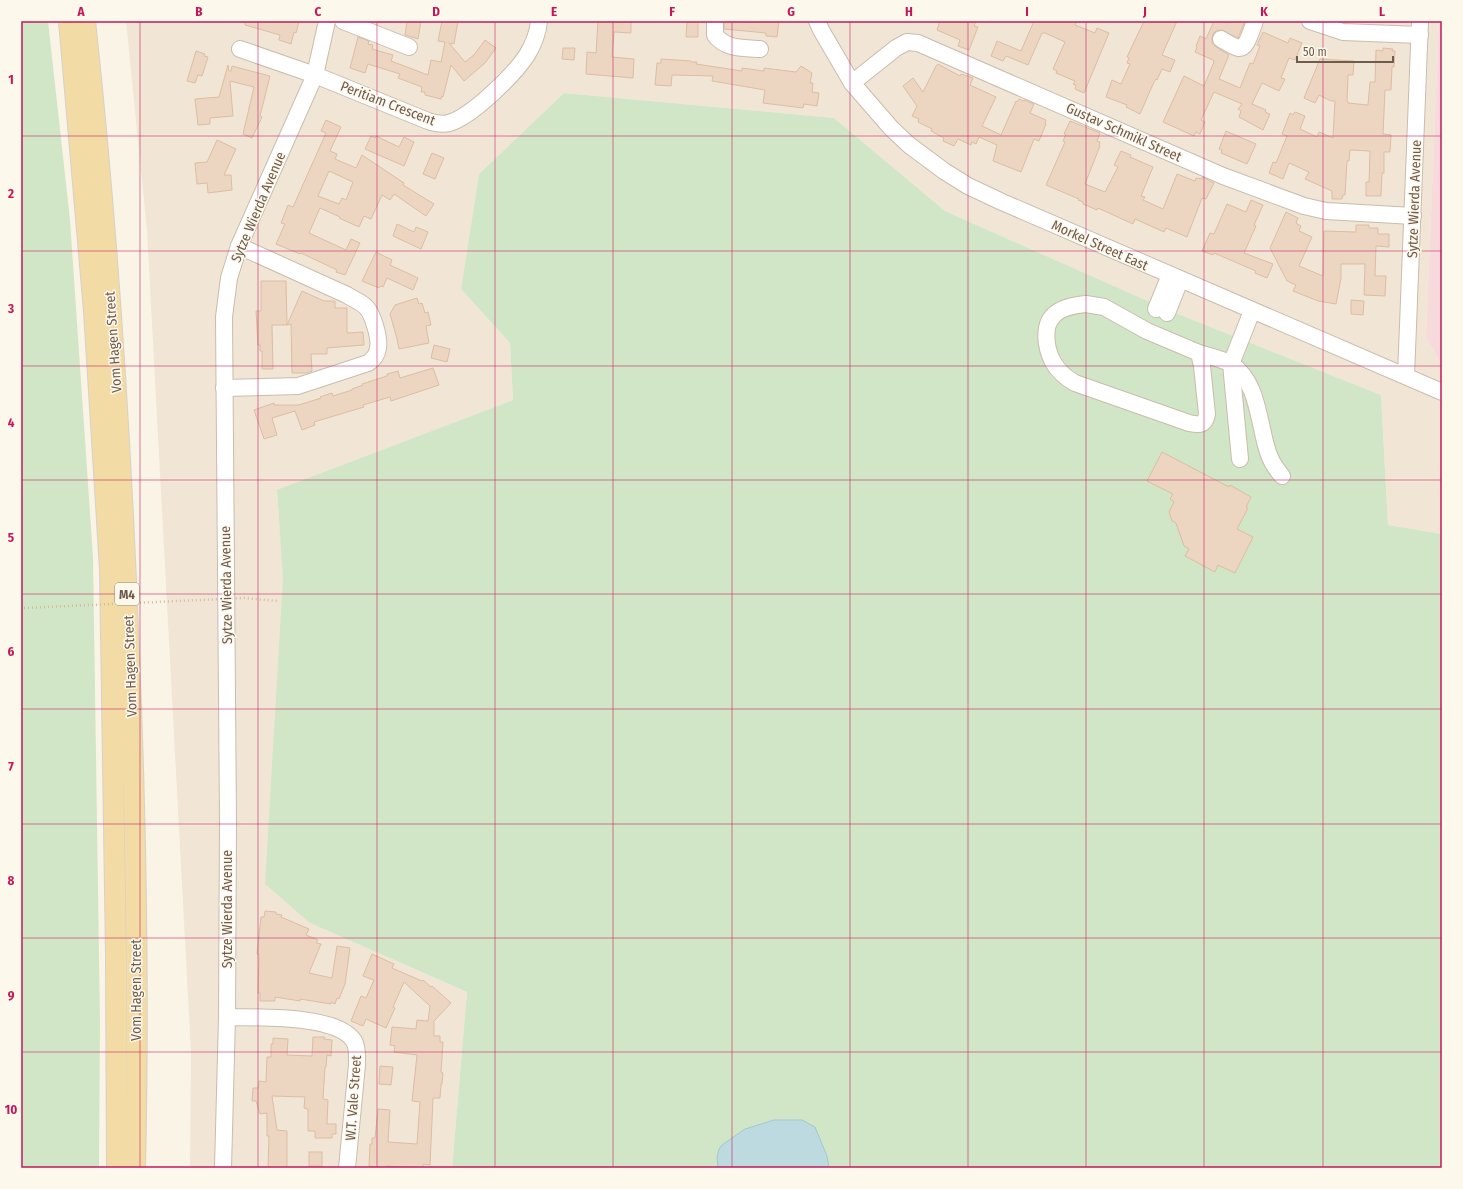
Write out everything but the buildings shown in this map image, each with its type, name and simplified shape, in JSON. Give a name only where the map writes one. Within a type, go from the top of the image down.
[{"type":"main road","name":"Vom Hagen Street","points":[[69,21],[94,311],[110,568],[116,955],[117,1168]]},
{"type":"main road","name":"Vom Hagen Street","points":[[85,21],[100,172],[111,312],[126,565],[133,750],[137,1000],[135,1168]]},
{"type":"street","name":"Sytze Wierda Avenue","points":[[223,1168],[227,1017],[228,823],[224,317],[229,278],[239,246],[315,75],[327,21]]},
{"type":"street","points":[[343,21],[409,47]]},
{"type":"street","name":"Peritiam Crescent","points":[[240,49],[315,75],[428,121],[440,124],[449,123],[471,110],[508,77],[527,55],[536,35],[539,21]]},
{"type":"street","points":[[715,21],[715,34],[723,44],[760,49]]},
{"type":"street","name":"Morkel Street East","points":[[817,21],[820,30],[852,83],[891,128],[910,145],[944,171],[968,186],[1175,278],[1442,392]]},
{"type":"street","points":[[1221,39],[1239,48],[1243,47],[1246,44],[1255,21]]},
{"type":"street","points":[[1310,21],[1343,32],[1420,28]]},
{"type":"street","name":"Sytze Wierda Avenue","points":[[1406,376],[1420,28]]},
{"type":"street","name":"Gustav Schmikl Street","points":[[852,83],[896,48],[908,42],[918,43],[1223,176],[1304,206],[1326,211],[1413,216]]},
{"type":"street","points":[[224,388],[298,386],[368,363],[376,355],[379,347],[372,318],[366,306],[347,295],[239,246]]},
{"type":"street","points":[[1157,321],[1175,278]]},
{"type":"street","points":[[1199,353],[1202,366],[1207,414],[1204,424],[1200,425],[1189,423],[1075,383],[1067,378],[1053,362],[1048,351],[1048,324],[1054,315],[1065,308],[1092,304],[1157,321],[1199,353],[1231,364],[1244,377],[1250,386],[1270,457],[1282,476]]},
{"type":"street","points":[[1240,458],[1231,364],[1252,311]]},
{"type":"street","name":"W.T. Vale Street","points":[[227,1017],[301,1019],[336,1028],[353,1040],[357,1060],[347,1168]]},
{"type":"path","points":[[23,608],[244,598],[278,601]]},
{"type":"shaded area","points":[[126,21],[1439,21],[1426,337],[1439,361],[1442,362],[1442,534],[1388,525],[1381,395],[1168,310],[945,211],[834,118],[564,93],[479,174],[461,289],[510,343],[513,400],[277,491],[310,923],[467,992],[452,1168],[190,1168],[191,1053],[147,231]]},
{"type":"shaded area","points":[[1439,21],[1442,21],[1442,362],[1439,361],[1426,337]]},
{"type":"green space","points":[[21,21],[48,21],[70,220],[93,557],[100,1022],[99,1168],[21,1168]]},
{"type":"green space","points":[[564,93],[834,118],[945,211],[1168,310],[1381,395],[1388,525],[1442,534],[1442,1168],[452,1168],[467,992],[310,923],[265,884],[283,578],[277,490],[513,400],[510,343],[461,289],[479,174]]},
{"type":"water","points":[[774,1120],[802,1120],[815,1127],[827,1156],[829,1168],[718,1168],[717,1157],[719,1149],[722,1145],[745,1129]]}]
